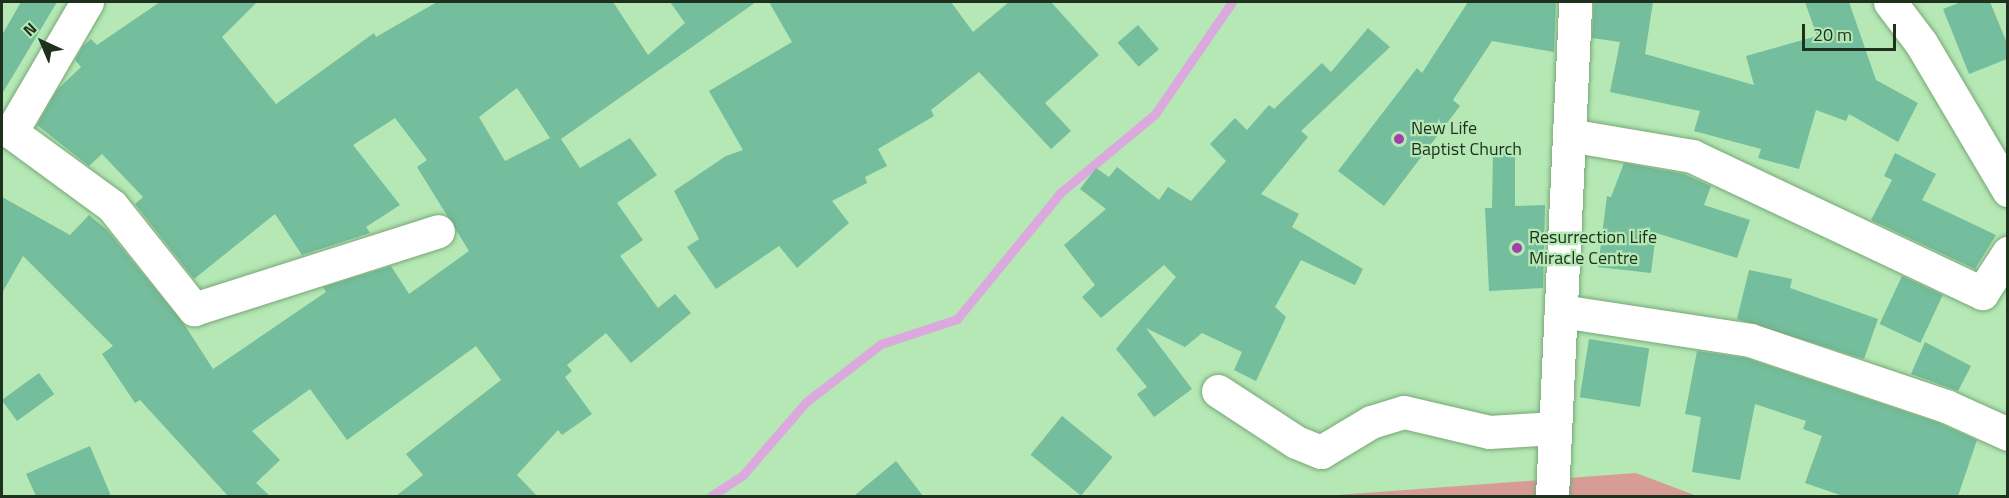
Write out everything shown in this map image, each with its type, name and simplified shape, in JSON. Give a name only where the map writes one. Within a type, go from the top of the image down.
[{"type":"street","points":[[87,2],[10,132],[112,206],[194,309],[438,231]]},
{"type":"street","points":[[1552,496],[1575,2]]},
{"type":"street","points":[[1890,2],[1922,42],[2007,190]]},
{"type":"street","points":[[1569,135],[1692,156],[1982,293],[2007,253]]},
{"type":"street","points":[[1561,311],[1750,340],[1946,406],[2007,434]]},
{"type":"street","points":[[1218,391],[1296,442],[1321,452],[1371,422],[1404,412],[1490,432],[1555,428]]},
{"type":"shaded area","points":[[1636,473],[1697,496],[1324,496]]},
{"type":"building","points":[[21,2],[57,2],[2,94],[2,35]]},
{"type":"building","points":[[160,2],[257,2],[222,37],[276,104],[374,33],[376,37],[437,2],[613,2],[648,55],[685,23],[670,2],[756,2],[561,139],[580,168],[630,138],[657,175],[617,203],[643,240],[620,256],[658,308],[675,294],[691,313],[631,363],[606,333],[567,365],[572,371],[565,377],[592,414],[562,435],[558,430],[517,475],[537,496],[396,496],[423,475],[406,454],[501,380],[476,346],[347,440],[310,389],[252,431],[280,460],[256,483],[270,496],[228,496],[140,400],[135,403],[102,354],[113,346],[23,256],[2,293],[2,197],[70,235],[89,215],[107,230],[184,324],[213,369],[326,292],[323,287],[391,266],[409,294],[469,251],[417,167],[427,160],[395,118],[353,145],[400,205],[366,227],[370,233],[302,255],[275,214],[194,279],[135,204],[143,197],[102,154],[89,166],[37,125],[57,90],[81,67],[75,60],[83,46],[91,39],[97,45]],"holes":[[[517,88],[550,138],[505,161],[479,117]]]},
{"type":"building","points":[[769,2],[951,2],[973,32],[1009,2],[1051,2],[1099,55],[1045,103],[1071,131],[1051,149],[979,72],[931,110],[934,116],[878,149],[887,166],[865,177],[867,183],[832,201],[849,223],[797,268],[779,246],[716,289],[687,247],[699,239],[674,191],[726,156],[743,150],[709,91],[792,42]]},
{"type":"building","points":[[1468,2],[1556,2],[1554,52],[1492,41],[1453,100],[1460,106],[1384,206],[1338,171],[1417,68],[1422,73]]},
{"type":"building","points":[[1594,2],[1653,2],[1645,54],[1754,85],[1746,56],[1817,36],[1805,2],[1849,2],[1876,80],[1918,103],[1898,142],[1849,114],[1846,121],[1816,110],[1799,169],[1758,158],[1761,149],[1694,131],[1700,111],[1610,92],[1620,42],[1592,38]]},
{"type":"building","points":[[1961,2],[1990,2],[2007,43],[2007,59],[1969,74],[1943,9]]},
{"type":"building","points":[[1138,25],[1159,49],[1139,67],[1118,43]]},
{"type":"building","points":[[1368,28],[1390,47],[1301,131],[1308,137],[1261,194],[1299,214],[1292,227],[1363,269],[1355,285],[1301,260],[1275,307],[1286,317],[1256,381],[1234,370],[1242,352],[1202,333],[1185,347],[1146,328],[1192,389],[1154,417],[1137,394],[1147,387],[1116,349],[1176,277],[1164,265],[1101,318],[1082,297],[1095,285],[1064,245],[1106,209],[1080,189],[1096,168],[1109,177],[1117,167],[1159,200],[1168,187],[1191,201],[1226,161],[1210,144],[1235,118],[1247,130],[1269,105],[1274,109],[1322,63],[1331,72]]},
{"type":"building","name":"Resurrection Life Miracle Centre","points":[[1493,151],[1515,151],[1515,206],[1545,205],[1543,288],[1489,291],[1485,208],[1492,208]]},
{"type":"building","points":[[1895,153],[1936,174],[1922,200],[1996,235],[1975,269],[1871,220],[1892,180],[1884,176]]},
{"type":"building","points":[[1624,163],[1684,174],[1711,186],[1704,205],[1750,220],[1737,258],[1656,233],[1651,273],[1598,267],[1607,196],[1611,197]]},
{"type":"building","points":[[1749,270],[1792,279],[1790,288],[1878,319],[1864,359],[1737,319]]},
{"type":"building","points":[[1902,276],[1943,295],[1920,343],[1880,324]]},
{"type":"building","points":[[1589,339],[1649,349],[1640,407],[1580,397]]},
{"type":"building","points":[[1925,342],[1971,366],[1958,391],[1911,374]]},
{"type":"building","points":[[1697,351],[1746,358],[1939,423],[1977,440],[1958,496],[1843,496],[1805,483],[1822,436],[1803,429],[1806,421],[1755,404],[1740,480],[1692,472],[1701,417],[1685,414]]},
{"type":"building","points":[[39,373],[54,394],[17,421],[2,400]]},
{"type":"building","points":[[1062,416],[1113,457],[1081,496],[1031,455]]},
{"type":"building","points":[[90,446],[111,496],[36,496],[26,474]]},
{"type":"building","points":[[896,461],[923,496],[854,496]]},
{"type":"waterway","points":[[711,496],[742,476],[806,402],[881,344],[957,319],[1060,193],[1155,114],[1232,2]]},
{"type":"place","name":"New Life Baptist Church","points":[[1399,139]]},
{"type":"place","name":"Resurrection Life Miracle Centre","points":[[1517,248]]}]
